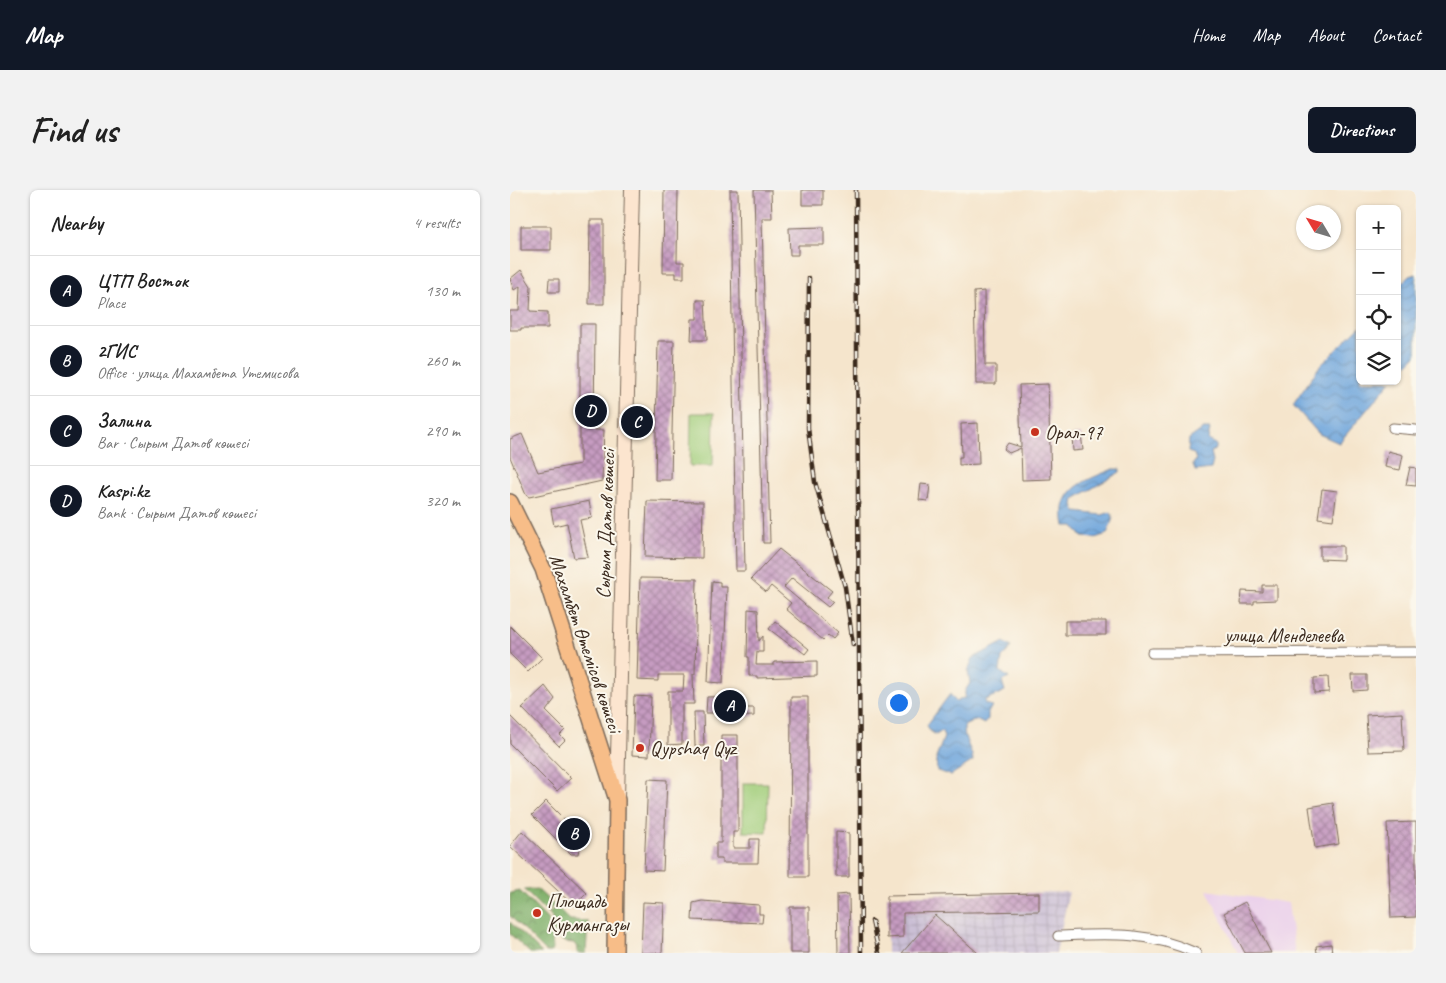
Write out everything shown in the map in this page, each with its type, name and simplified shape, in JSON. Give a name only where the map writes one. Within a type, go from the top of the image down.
[{"type":"main road","name":"Сырым Датов көшесі","points":[[617,800],[632,190]]},
{"type":"main road","name":"Махамбет Өтемісов көшесі","points":[[510,502],[544,569],[617,800],[615,953]]},
{"type":"main road","points":[[608,953],[615,920]]},
{"type":"street","points":[[1393,428],[1416,430]]},
{"type":"street","name":"улица Менделеева","points":[[1152,653],[1416,652]]},
{"type":"street","points":[[1058,936],[1144,936],[1177,944],[1196,953]]},
{"type":"shaded area","points":[[1207,890],[1288,903],[1295,953],[1238,953]]},
{"type":"shaded area","points":[[1069,892],[1056,953],[887,953],[887,896]]},
{"type":"green space","points":[[691,413],[714,413],[713,466],[690,466]]},
{"type":"green space","points":[[743,783],[768,783],[767,833],[743,832]]},
{"type":"green space","points":[[537,889],[554,905],[547,913],[524,890]]},
{"type":"green space","points":[[520,891],[548,920],[549,933],[552,937],[553,950],[551,952],[546,952],[510,916],[510,893]]},
{"type":"green space","points":[[556,906],[570,920],[588,921],[586,953],[577,953],[578,949],[574,943],[564,942],[553,932],[552,918],[549,914]]},
{"type":"green space","points":[[510,922],[542,953],[530,953],[510,934]]},
{"type":"water","points":[[1416,274],[1416,356],[1401,371],[1401,284],[1409,276]]},
{"type":"water","points":[[1356,330],[1356,385],[1388,385],[1339,443],[1319,434],[1293,405],[1319,367]]},
{"type":"water","points":[[1203,429],[1210,429],[1208,440],[1216,444],[1216,449],[1211,452],[1213,461],[1211,469],[1195,471],[1193,464],[1196,460],[1194,454],[1188,452],[1189,439]]},
{"type":"water","points":[[1113,469],[1120,469],[1120,472],[1074,499],[1073,505],[1076,512],[1102,515],[1111,512],[1113,518],[1107,534],[1095,538],[1082,537],[1074,526],[1065,526],[1065,503],[1069,494],[1083,482]]},
{"type":"water","points":[[1004,642],[1011,647],[1002,658],[1000,671],[1009,678],[1002,681],[1005,691],[985,700],[985,704],[992,706],[988,713],[988,719],[984,724],[976,720],[964,726],[965,736],[973,761],[951,775],[937,771],[936,758],[944,737],[942,731],[936,735],[930,731],[927,725],[950,694],[956,702],[965,697],[965,691],[970,683],[968,671],[973,658]]},
{"type":"building","points":[[664,190],[678,190],[677,262],[684,262],[684,278],[676,278],[676,273],[663,273]]},
{"type":"building","points":[[730,190],[738,190],[745,571],[736,571]]},
{"type":"building","points":[[754,190],[771,190],[772,218],[762,218],[770,543],[763,543]]},
{"type":"building","points":[[802,190],[823,190],[823,205],[802,205]]},
{"type":"building","points":[[590,220],[604,220],[604,304],[589,304]]},
{"type":"building","points":[[521,226],[551,226],[551,250],[521,250]]},
{"type":"building","points":[[824,227],[824,245],[798,245],[798,255],[790,255],[789,228]]},
{"type":"building","points":[[521,270],[531,286],[530,311],[548,312],[548,328],[510,330],[510,311],[519,311],[520,286],[514,290],[510,279]]},
{"type":"building","points":[[549,279],[559,279],[559,292],[548,292]]},
{"type":"building","points":[[984,291],[985,365],[996,365],[996,384],[976,384],[974,292]]},
{"type":"building","points":[[697,300],[705,300],[707,340],[691,340],[692,319],[697,319]]},
{"type":"building","points":[[580,324],[595,324],[594,430],[604,430],[602,481],[529,497],[526,495],[510,457],[510,439],[522,434],[538,472],[580,464]]},
{"type":"building","points":[[658,341],[674,341],[671,480],[655,480]]},
{"type":"building","name":"Орал-97","points":[[1048,384],[1051,479],[1022,480],[1021,448],[1009,453],[1004,449],[1008,443],[1021,447],[1019,385]]},
{"type":"building","points":[[978,423],[979,464],[959,465],[959,457],[962,457],[961,424]]},
{"type":"building","points":[[1081,434],[1083,450],[1073,451],[1072,435]]},
{"type":"building","points":[[1388,451],[1403,455],[1400,470],[1385,467]]},
{"type":"building","points":[[1410,467],[1416,468],[1416,486],[1406,485]]},
{"type":"building","points":[[921,484],[930,485],[928,501],[919,500]]},
{"type":"building","points":[[1322,489],[1337,491],[1333,520],[1318,518]]},
{"type":"building","points":[[589,501],[592,518],[580,520],[588,557],[574,558],[567,523],[554,526],[551,509]]},
{"type":"building","points":[[647,501],[703,502],[702,558],[645,557]]},
{"type":"building","points":[[1320,546],[1343,546],[1343,560],[1320,559]]},
{"type":"building","points":[[779,549],[832,591],[827,597],[833,602],[828,607],[792,578],[784,587],[838,633],[833,639],[828,635],[823,640],[786,609],[791,603],[771,586],[766,592],[751,579]]},
{"type":"building","points":[[640,578],[697,579],[695,674],[693,674],[694,704],[682,704],[682,744],[668,745],[668,691],[683,691],[684,675],[658,675],[658,681],[637,680]]},
{"type":"building","points":[[712,581],[720,582],[720,587],[727,587],[723,683],[708,682]]},
{"type":"building","points":[[1262,585],[1277,585],[1277,600],[1254,601],[1254,604],[1241,604],[1242,591],[1262,592]]},
{"type":"building","points":[[748,609],[758,610],[759,641],[763,636],[763,652],[757,652],[756,665],[774,665],[774,662],[817,661],[817,676],[757,678],[757,676],[749,676],[749,657],[747,657]]},
{"type":"building","points":[[775,621],[809,649],[805,654],[769,629]]},
{"type":"building","points":[[1065,621],[1106,621],[1106,635],[1065,635]]},
{"type":"building","points":[[510,626],[542,658],[528,672],[510,654]]},
{"type":"building","points":[[1352,675],[1367,675],[1367,690],[1353,691]]},
{"type":"building","points":[[1328,677],[1329,692],[1314,693],[1314,678]]},
{"type":"building","points":[[545,686],[555,699],[546,711],[565,730],[560,735],[565,740],[559,746],[522,708]]},
{"type":"building","points":[[634,696],[651,697],[649,756],[632,755]]},
{"type":"building","points":[[737,696],[737,708],[754,708],[754,716],[723,717],[723,713],[706,713],[707,697]]},
{"type":"building","points":[[791,697],[808,697],[808,877],[790,877]]},
{"type":"building","points":[[694,712],[703,712],[704,746],[695,746]]},
{"type":"building","points":[[1402,713],[1404,751],[1368,752],[1366,715]]},
{"type":"building","points":[[510,716],[571,778],[557,791],[510,744]]},
{"type":"building","points":[[721,735],[738,735],[738,832],[733,832],[733,848],[750,848],[750,839],[759,839],[758,863],[722,863],[722,859],[716,859],[716,843],[721,843]]},
{"type":"building","points":[[648,779],[667,780],[663,871],[644,870]]},
{"type":"building","points":[[546,801],[581,836],[578,854],[571,854],[532,815]]},
{"type":"building","points":[[1333,803],[1339,844],[1315,848],[1309,807]]},
{"type":"building","points":[[1416,822],[1416,917],[1391,918],[1387,823]]},
{"type":"building","points":[[522,831],[587,893],[574,906],[510,846]]},
{"type":"building","points":[[836,832],[849,833],[849,877],[836,877]]},
{"type":"building","points":[[1039,893],[1039,911],[903,913],[903,937],[887,938],[887,896]]},
{"type":"building","points":[[849,894],[850,953],[838,953],[837,895]]},
{"type":"building","points":[[702,901],[759,905],[759,914],[763,914],[762,923],[692,920],[693,903]]},
{"type":"building","points":[[643,902],[664,903],[662,953],[641,953]]},
{"type":"building","points":[[1245,902],[1271,953],[1245,953],[1224,913]]},
{"type":"building","points":[[790,907],[809,907],[809,953],[790,953]]},
{"type":"building","points":[[935,915],[978,953],[902,953]]},
{"type":"building","points":[[1331,944],[1332,953],[1317,953],[1316,946]]},
{"type":"railway","points":[[856,190],[861,953]]},
{"type":"railway","points":[[809,278],[808,428],[815,482],[845,587],[853,645]]},
{"type":"railway","points":[[872,921],[879,953]]},
{"type":"place","name":"Kaspi.kz","points":[[591,411]]},
{"type":"place","name":"Залина","points":[[637,422]]},
{"type":"place","name":"Орал-97","points":[[1035,432]]},
{"type":"place","name":"ЦТП Восток","points":[[730,706]]},
{"type":"place","name":"Qypshaq Qyz","points":[[640,748]]},
{"type":"place","name":"2ГИС","points":[[574,834]]},
{"type":"place","name":"Площадь Курмангазы","points":[[537,913]]}]
